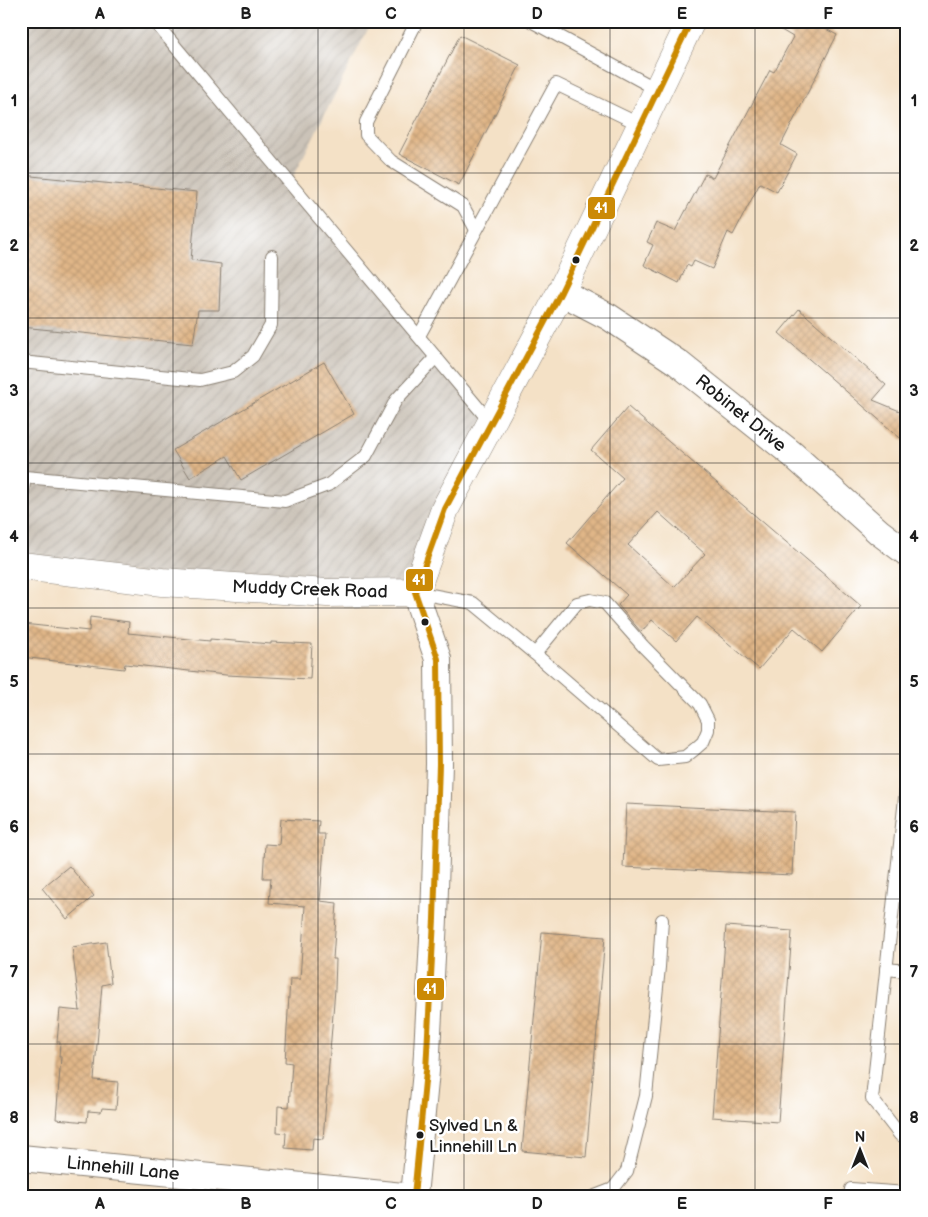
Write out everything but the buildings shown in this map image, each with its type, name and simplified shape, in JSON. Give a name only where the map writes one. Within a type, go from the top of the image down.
[{"type":"street","points":[[414,1196],[426,1061],[434,919],[439,764],[438,659],[415,592],[445,509],[561,292],[691,21]]},
{"type":"street","name":"Robinet Drive","points":[[561,292],[609,317],[678,363],[792,454],[879,532],[907,554]]},
{"type":"street","name":"Muddy Creek Road","points":[[21,566],[162,582],[327,593],[415,592]]},
{"type":"street","name":"Linnehill Lane","points":[[21,1158],[403,1196]]},
{"type":"lane","points":[[154,21],[491,423]]},
{"type":"lane","points":[[417,21],[366,122],[366,135],[391,161],[463,206],[476,230]]},
{"type":"lane","points":[[531,21],[658,90]]},
{"type":"lane","points":[[419,336],[556,84],[641,126]]},
{"type":"lane","points":[[21,362],[200,380],[233,372],[253,356],[271,325],[272,256]]},
{"type":"lane","points":[[21,502],[25,477],[285,502],[328,484],[366,456],[396,400],[436,357]]},
{"type":"lane","points":[[415,592],[474,603],[658,760],[685,757],[703,742],[708,730],[708,720],[700,704],[643,646],[605,603],[590,600],[578,603],[535,654]]},
{"type":"lane","points":[[907,780],[872,1099],[900,1135],[907,1136]]},
{"type":"lane","points":[[595,1196],[613,1189],[627,1171],[646,1096],[662,920]]},
{"type":"lane","points":[[886,969],[907,971]]},
{"type":"lane","points":[[850,1196],[851,1189],[907,1193]]},
{"type":"shaded area","points":[[21,21],[372,21],[290,183],[491,423],[415,592],[21,566]]},
{"type":"transit line","name":"41","points":[[414,1196],[426,1071],[434,919],[439,764],[438,659],[415,592],[445,509],[561,292],[691,21]]},
{"type":"place","name":"Sylved Ln & Linnehill Ln","points":[[420,1135]]}]
